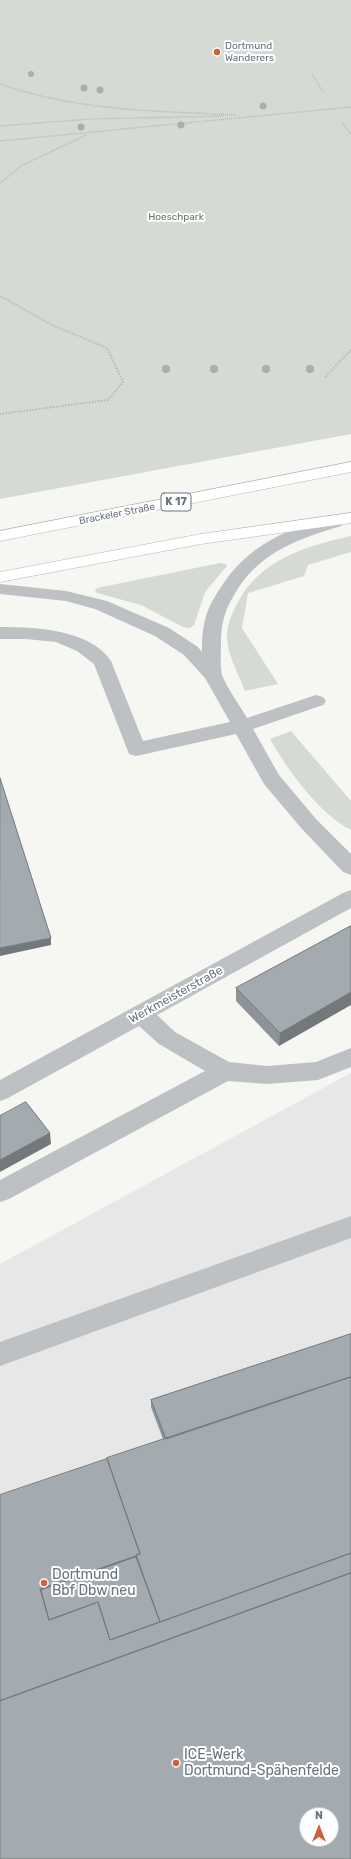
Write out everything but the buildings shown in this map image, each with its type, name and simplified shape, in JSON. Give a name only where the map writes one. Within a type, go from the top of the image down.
[{"type":"highway","name":"Brackeler Straße","points":[[0,536],[351,467]]},
{"type":"highway","points":[[0,577],[201,540],[343,520]]},
{"type":"street","points":[[213,674],[212,639],[217,608],[234,580],[251,562],[271,545],[293,534],[343,520]]},
{"type":"street","points":[[0,589],[66,596],[101,605],[162,632],[190,651],[213,674],[271,779],[309,824],[351,867]]},
{"type":"street","points":[[0,633],[26,633],[59,637],[84,647],[102,661],[136,749],[242,726],[316,701]]},
{"type":"street","name":"Werkmeisterstraße","points":[[0,1091],[351,898]]},
{"type":"street","points":[[141,1014],[168,1038],[225,1071],[267,1074],[318,1071],[351,1057]]},
{"type":"street","points":[[0,1192],[225,1071]]},
{"type":"street","points":[[0,1354],[351,1227]]},
{"type":"path","points":[[312,74],[324,92]]},
{"type":"path","points":[[0,84],[20,93],[91,107],[244,116]]},
{"type":"path","points":[[0,141],[88,134],[244,116],[351,107]]},
{"type":"path","points":[[0,126],[89,118],[244,116]]},
{"type":"path","points":[[342,122],[351,135]]},
{"type":"path","points":[[0,183],[21,166],[88,134]]},
{"type":"path","points":[[0,296],[28,314],[59,330],[107,348],[123,382],[108,400],[0,414]]},
{"type":"path","points":[[325,377],[351,350]]},
{"type":"shaded area","points":[[351,1073],[351,1859],[0,1859],[0,1264]]},
{"type":"green space","name":"Hoeschpark","points":[[0,0],[351,0],[351,434],[0,499]]},
{"type":"green space","points":[[351,536],[351,552],[308,565],[304,576],[248,593],[242,628],[278,684],[245,691],[230,655],[227,633],[233,611],[246,589],[258,576],[285,557],[301,550]]},
{"type":"green space","points":[[220,563],[226,564],[227,566],[205,592],[194,625],[190,628],[183,627],[141,605],[97,593],[95,591],[97,588]]},
{"type":"green space","points":[[291,731],[351,801],[351,830],[339,823],[327,813],[305,790],[285,764],[270,739]]},
{"type":"place","name":"Dortmund Wanderers","points":[[217,52]]},
{"type":"place","name":"Dortmund Bbf Dbw neu","points":[[44,1583]]},
{"type":"place","name":"ICE-Werk Dortmund-Spähenfelde","points":[[176,1763]]}]
